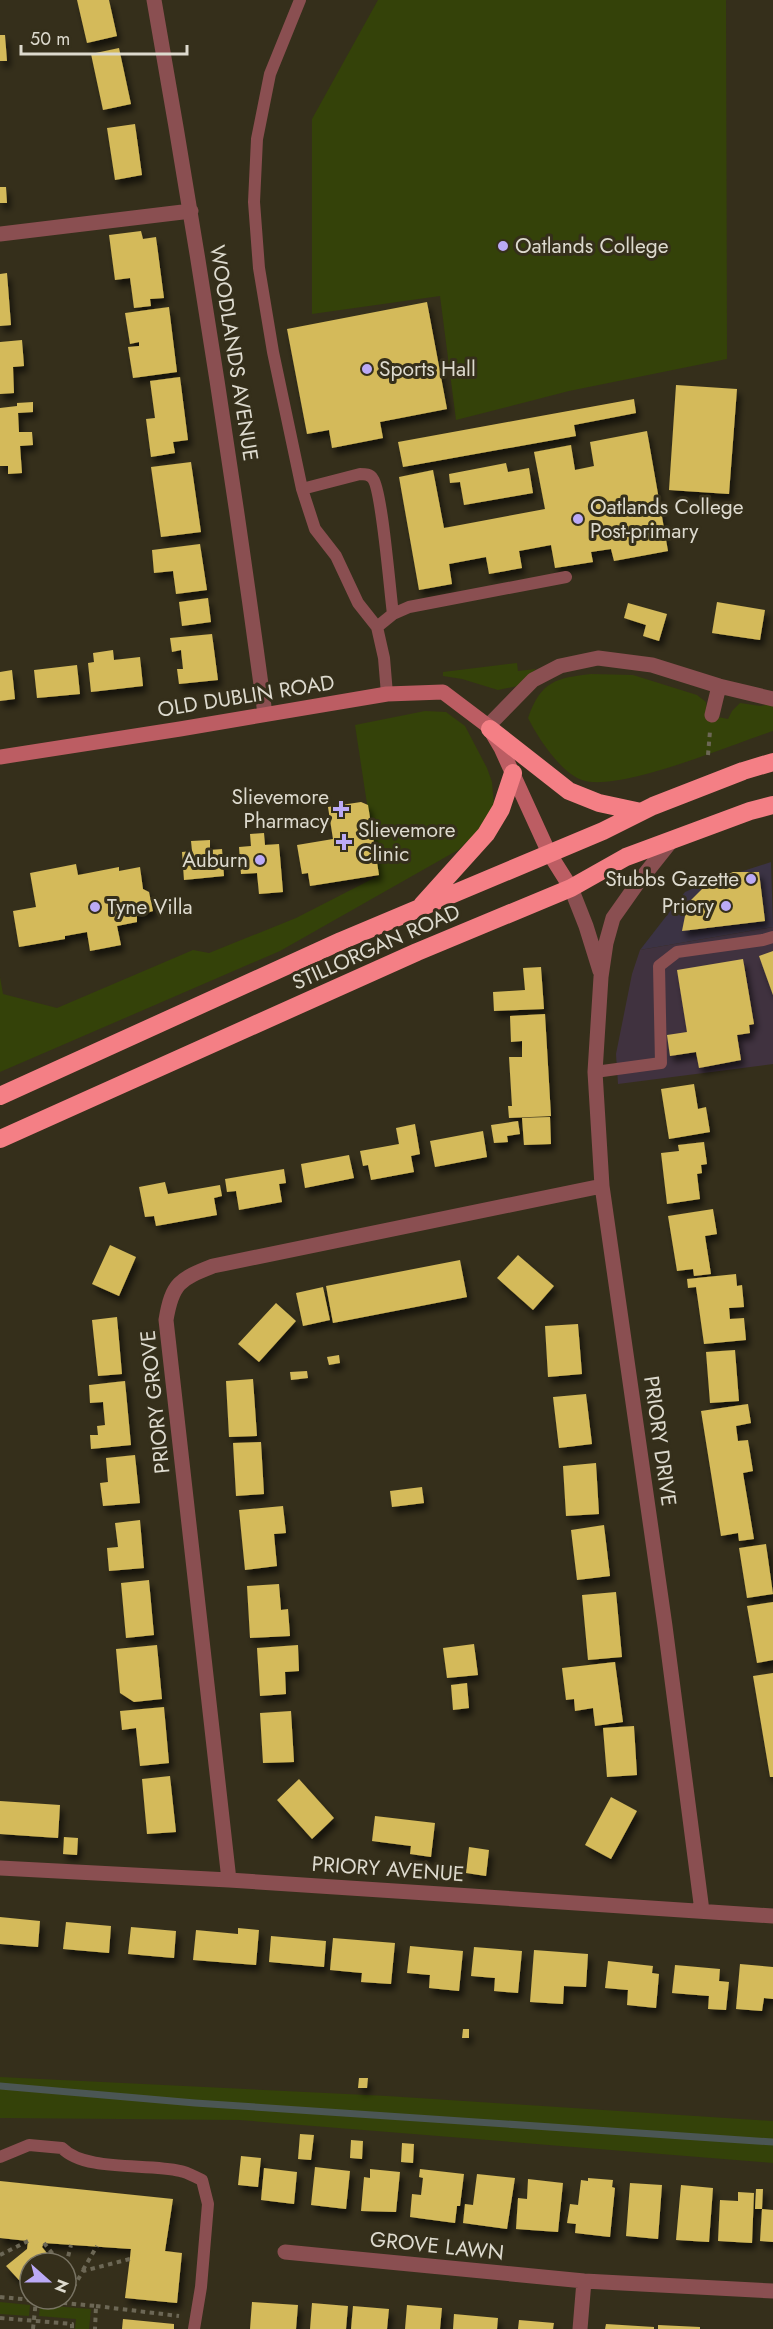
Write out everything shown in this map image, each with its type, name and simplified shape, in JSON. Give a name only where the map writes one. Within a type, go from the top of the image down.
[{"type":"highway","points":[[489,727],[569,791],[599,803],[641,812]]},
{"type":"highway","name":"STILLORGAN ROAD","points":[[0,1096],[419,908],[603,831],[641,812],[743,771],[773,762]]},
{"type":"highway","points":[[419,908],[486,834],[501,809],[513,774]]},
{"type":"highway","name":"STILLORGAN ROAD","points":[[0,1139],[417,951],[571,888],[626,857],[750,811],[773,805]]},
{"type":"street","name":"WOODLANDS AVENUE","points":[[154,0],[241,533],[265,714]]},
{"type":"street","points":[[0,234],[190,211]]},
{"type":"street","points":[[489,727],[533,680],[560,666],[598,658],[652,665],[719,686],[773,699]]},
{"type":"street","points":[[712,715],[719,686]]},
{"type":"street","name":"OLD DUBLIN ROAD","points":[[0,757],[387,694],[443,692],[489,727],[549,853],[571,888]]},
{"type":"street","name":"PRIORY DRIVE","points":[[672,840],[613,918],[606,943],[601,977],[595,1072],[602,1186],[665,1626],[702,1911]]},
{"type":"street","name":"PRIORY DRIVE","points":[[571,888],[586,926],[601,977]]},
{"type":"street","name":"PRIORY GROVE","points":[[229,1880],[166,1320],[170,1296],[187,1276],[213,1266],[602,1186]]},
{"type":"street","name":"PRIORY AVENUE","points":[[0,1868],[229,1880],[773,1916]]},
{"type":"street","name":"GROVE LAWN","points":[[285,2252],[584,2281],[773,2291]]},
{"type":"street","points":[[580,2329],[584,2281]]},
{"type":"lane","points":[[300,0],[270,74],[257,139],[254,202],[259,268],[273,352],[302,489],[315,530],[336,556],[358,603],[377,627],[384,658],[387,694]]},
{"type":"lane","points":[[302,489],[360,474],[374,479],[393,614]]},
{"type":"lane","points":[[377,627],[393,614],[409,607],[566,577]]},
{"type":"lane","points":[[595,1072],[661,1063],[659,966],[677,952],[773,937]]},
{"type":"lane","points":[[0,2157],[29,2145],[62,2148],[68,2154],[92,2161],[181,2171],[202,2180],[207,2204],[201,2287],[195,2323]]},
{"type":"path","points":[[0,2255],[28,2241]]},
{"type":"path","points":[[44,2243],[50,2251]]},
{"type":"path","points":[[70,2251],[71,2245]]},
{"type":"path","points":[[78,2279],[97,2246]]},
{"type":"path","points":[[83,2271],[130,2259]]},
{"type":"path","points":[[0,2297],[18,2298]]},
{"type":"path","points":[[78,2304],[195,2323]]},
{"type":"path","points":[[94,2329],[96,2306]]},
{"type":"path","points":[[34,2329],[35,2311]]},
{"type":"path","points":[[0,2318],[72,2324],[72,2329]]},
{"type":"shaded area","points":[[771,862],[773,927],[640,950],[685,892]]},
{"type":"shaded area","points":[[773,927],[773,1064],[618,1084],[616,1054],[632,974],[640,950]]},
{"type":"green space","points":[[378,0],[726,0],[727,359],[569,391],[456,420],[440,296],[312,314],[312,119]]},
{"type":"green space","points":[[517,663],[518,671],[536,669],[518,686],[498,690],[443,676],[443,672]]},
{"type":"green space","points":[[591,674],[633,675],[697,695],[706,702],[708,715],[728,719],[740,703],[761,706],[773,703],[773,731],[648,774],[599,782],[582,780],[558,763],[528,718],[538,696],[551,684],[568,677]]},
{"type":"green space","points":[[425,711],[446,712],[465,726],[492,782],[494,806],[490,820],[458,850],[280,951],[0,1072],[0,977],[3,994],[57,1008],[193,950],[209,953],[296,918],[378,876],[355,725]]},
{"type":"green space","points":[[0,2077],[387,2096],[773,2121],[773,2163],[239,2120],[0,2118]]},
{"type":"green space","points":[[0,2302],[18,2304],[18,2311],[29,2311],[29,2316],[0,2314]]},
{"type":"green space","points":[[91,2309],[89,2329],[75,2329],[76,2319],[39,2316],[39,2311]]},
{"type":"building","points":[[77,0],[109,0],[117,36],[87,43]]},
{"type":"building","points":[[0,35],[5,35],[7,61],[0,61]]},
{"type":"building","points":[[119,48],[131,104],[103,110],[91,54]]},
{"type":"building","points":[[135,124],[142,175],[115,180],[107,128]]},
{"type":"building","points":[[0,187],[6,187],[7,203],[0,203]]},
{"type":"building","points":[[141,231],[143,239],[156,237],[164,298],[150,299],[151,306],[134,308],[130,278],[115,280],[109,235]]},
{"type":"building","points":[[7,273],[11,325],[0,326],[0,274]]},
{"type":"building","name":"Sports Hall","points":[[427,302],[447,409],[380,422],[383,438],[332,448],[329,430],[307,434],[287,329]]},
{"type":"building","points":[[169,307],[177,372],[133,378],[128,347],[139,346],[139,342],[130,344],[125,313]]},
{"type":"building","points":[[22,340],[24,366],[13,367],[14,393],[0,394],[0,342]]},
{"type":"building","points":[[180,377],[188,440],[173,442],[175,453],[151,457],[146,419],[155,418],[150,381]]},
{"type":"building","points":[[676,385],[737,389],[729,494],[669,490]]},
{"type":"building","points":[[634,399],[636,413],[574,425],[576,436],[403,467],[398,442]]},
{"type":"building","points":[[33,402],[33,412],[18,413],[19,432],[32,432],[33,445],[20,446],[22,473],[8,474],[8,466],[0,466],[0,408],[17,406],[17,403]]},
{"type":"building","name":"Oatlands College Post-primary","points":[[647,431],[668,551],[614,561],[611,549],[591,552],[593,562],[555,568],[551,545],[519,551],[522,568],[489,574],[486,557],[449,564],[452,584],[419,590],[399,477],[433,470],[444,528],[545,509],[534,452],[571,445],[575,470],[594,466],[590,442]]},
{"type":"building","points":[[191,462],[201,532],[161,537],[151,467]]},
{"type":"building","points":[[506,463],[508,472],[529,468],[533,493],[464,505],[460,482],[450,483],[449,474]]},
{"type":"building","points":[[200,544],[207,590],[176,594],[173,571],[154,573],[152,550]]},
{"type":"building","points":[[208,598],[211,622],[182,626],[179,602]]},
{"type":"building","points":[[717,602],[765,610],[760,640],[712,633]]},
{"type":"building","points":[[628,603],[667,614],[659,641],[643,636],[646,625],[624,618]]},
{"type":"building","points":[[212,634],[218,680],[179,684],[177,669],[183,669],[181,650],[172,652],[170,638]]},
{"type":"building","points":[[113,650],[114,660],[140,657],[143,686],[91,692],[88,663],[94,662],[93,653]]},
{"type":"building","points":[[77,665],[80,694],[37,698],[34,670]]},
{"type":"building","points":[[12,670],[15,699],[0,701],[0,672]]},
{"type":"building","name":"Slievemore Clinic","points":[[361,802],[368,805],[379,875],[310,886],[308,873],[302,874],[297,845],[333,839],[328,807]]},
{"type":"building","name":"Auburn","points":[[264,833],[265,845],[279,844],[283,892],[259,894],[257,873],[241,874],[239,847],[251,846],[250,834]]},
{"type":"building","points":[[210,840],[210,850],[222,849],[224,876],[184,880],[182,852],[192,851],[191,841]]},
{"type":"building","name":"Tyne Villa","points":[[76,864],[78,875],[119,867],[119,871],[140,867],[143,889],[149,892],[153,911],[137,916],[137,922],[117,926],[121,945],[90,951],[87,932],[65,936],[65,939],[19,947],[13,911],[36,907],[30,873]]},
{"type":"building","name":"Priory","points":[[733,872],[759,872],[765,921],[682,931],[691,900],[706,885]]},
{"type":"building","points":[[773,951],[773,995],[759,956]]},
{"type":"building","points":[[743,959],[754,1024],[749,1025],[750,1033],[737,1035],[741,1060],[699,1068],[696,1052],[670,1056],[667,1035],[687,1032],[677,970]]},
{"type":"building","points":[[541,967],[544,1009],[494,1011],[493,992],[525,990],[523,968]]},
{"type":"building","points":[[545,1014],[551,1116],[509,1118],[508,1106],[512,1106],[509,1057],[522,1057],[522,1041],[511,1042],[510,1016]]},
{"type":"building","points":[[694,1084],[698,1109],[706,1107],[710,1132],[669,1139],[661,1089]]},
{"type":"building","points":[[550,1117],[551,1144],[524,1145],[522,1118]]},
{"type":"building","points":[[518,1121],[520,1134],[507,1136],[508,1142],[494,1143],[491,1125]]},
{"type":"building","points":[[415,1124],[420,1154],[411,1156],[414,1172],[371,1180],[368,1165],[363,1166],[360,1151],[399,1144],[396,1128]]},
{"type":"building","points":[[483,1131],[487,1157],[435,1167],[430,1141]]},
{"type":"building","points":[[704,1142],[707,1164],[701,1165],[702,1173],[697,1174],[700,1199],[667,1204],[661,1153],[679,1151],[678,1145]]},
{"type":"building","points":[[349,1155],[354,1178],[305,1188],[301,1164]]},
{"type":"building","points":[[284,1169],[286,1183],[279,1184],[282,1202],[239,1210],[236,1191],[227,1192],[225,1179]]},
{"type":"building","points":[[165,1182],[168,1194],[220,1185],[222,1196],[214,1198],[217,1215],[156,1226],[154,1216],[145,1217],[139,1187]]},
{"type":"building","points":[[713,1209],[717,1234],[705,1236],[711,1274],[694,1276],[693,1269],[677,1271],[668,1216]]},
{"type":"building","points":[[110,1245],[136,1257],[119,1296],[92,1284]]},
{"type":"building","points":[[518,1255],[554,1286],[533,1310],[497,1278]]},
{"type":"building","points":[[460,1260],[467,1297],[333,1323],[326,1286]]},
{"type":"building","points":[[736,1274],[737,1286],[742,1285],[744,1307],[729,1308],[730,1319],[744,1318],[746,1340],[704,1344],[696,1287],[688,1288],[687,1279]]},
{"type":"building","points":[[323,1287],[330,1320],[303,1326],[296,1293]]},
{"type":"building","points":[[276,1303],[296,1321],[259,1362],[238,1344]]},
{"type":"building","points":[[117,1317],[122,1374],[98,1376],[92,1320]]},
{"type":"building","points":[[578,1324],[582,1374],[548,1377],[545,1326]]},
{"type":"building","points":[[735,1350],[739,1401],[710,1403],[706,1352]]},
{"type":"building","points":[[339,1355],[340,1363],[329,1365],[327,1357]]},
{"type":"building","points":[[307,1371],[308,1378],[291,1380],[290,1372]]},
{"type":"building","points":[[253,1379],[257,1436],[229,1437],[226,1381]]},
{"type":"building","points":[[125,1381],[131,1445],[91,1449],[90,1435],[98,1435],[97,1426],[105,1425],[103,1402],[90,1403],[89,1385]]},
{"type":"building","points":[[586,1394],[592,1444],[559,1448],[553,1397]]},
{"type":"building","points":[[748,1404],[751,1423],[736,1426],[738,1441],[748,1440],[753,1471],[743,1473],[754,1539],[739,1541],[738,1533],[721,1536],[701,1411]]},
{"type":"building","points":[[261,1442],[264,1494],[236,1496],[233,1443]]},
{"type":"building","points":[[135,1455],[140,1503],[103,1506],[100,1483],[108,1482],[106,1458]]},
{"type":"building","points":[[596,1463],[599,1514],[566,1516],[563,1466]]},
{"type":"building","points":[[422,1487],[424,1503],[392,1507],[390,1491]]},
{"type":"building","points":[[283,1506],[286,1533],[274,1534],[277,1566],[245,1570],[239,1510]]},
{"type":"building","points":[[140,1520],[144,1568],[109,1571],[107,1548],[118,1547],[115,1523]]},
{"type":"building","points":[[604,1525],[610,1576],[577,1580],[571,1530]]},
{"type":"building","points":[[766,1544],[773,1594],[747,1598],[739,1548]]},
{"type":"building","points":[[149,1580],[154,1635],[126,1638],[121,1583]]},
{"type":"building","points":[[279,1584],[281,1610],[288,1609],[290,1636],[250,1638],[247,1586]]},
{"type":"building","points":[[616,1592],[622,1657],[588,1660],[582,1595]]},
{"type":"building","points":[[773,1602],[773,1660],[757,1663],[747,1606]]},
{"type":"building","points":[[474,1644],[478,1675],[447,1678],[443,1648]]},
{"type":"building","points":[[157,1645],[162,1699],[134,1702],[120,1693],[116,1649]]},
{"type":"building","points":[[298,1645],[299,1671],[285,1672],[286,1694],[260,1696],[257,1648]]},
{"type":"building","points":[[615,1662],[623,1722],[595,1726],[593,1708],[575,1711],[574,1699],[566,1700],[562,1668]]},
{"type":"building","points":[[773,1673],[773,1777],[770,1777],[753,1676]]},
{"type":"building","points":[[467,1683],[469,1708],[453,1710],[451,1685]]},
{"type":"building","points":[[164,1707],[169,1763],[140,1766],[136,1728],[122,1730],[120,1711]]},
{"type":"building","points":[[291,1711],[294,1762],[263,1763],[260,1713]]},
{"type":"building","points":[[634,1726],[637,1775],[607,1777],[603,1728]]},
{"type":"building","points":[[170,1776],[176,1832],[147,1834],[142,1779]]},
{"type":"building","points":[[299,1779],[334,1818],[312,1839],[277,1800]]},
{"type":"building","points":[[611,1797],[637,1811],[611,1859],[585,1845]]},
{"type":"building","points":[[0,1801],[60,1805],[58,1838],[0,1834]]},
{"type":"building","points":[[375,1816],[435,1823],[431,1857],[410,1854],[411,1846],[372,1841]]},
{"type":"building","points":[[64,1837],[78,1838],[77,1855],[63,1854]]},
{"type":"building","points":[[469,1847],[489,1850],[486,1876],[466,1873]]},
{"type":"building","points":[[0,1917],[40,1921],[38,1947],[0,1944]]},
{"type":"building","points":[[66,1922],[111,1926],[109,1953],[63,1949]]},
{"type":"building","points":[[131,1927],[176,1931],[174,1958],[128,1954]]},
{"type":"building","points":[[238,1928],[259,1930],[256,1965],[193,1960],[196,1930],[238,1934]]},
{"type":"building","points":[[271,1936],[326,1941],[324,1967],[269,1962]]},
{"type":"building","points":[[333,1938],[395,1943],[391,1984],[361,1982],[362,1973],[330,1970]]},
{"type":"building","points":[[410,1946],[463,1951],[459,1991],[429,1988],[430,1975],[407,1973]]},
{"type":"building","points":[[474,1947],[522,1951],[518,1993],[494,1991],[495,1978],[471,1976]]},
{"type":"building","points":[[534,1950],[588,1954],[586,1987],[564,1986],[563,2004],[530,2002]]},
{"type":"building","points":[[608,1961],[653,1966],[652,1973],[659,1974],[656,2008],[627,2005],[628,1990],[605,1988]]},
{"type":"building","points":[[740,1964],[773,1967],[773,1999],[764,1998],[762,2011],[736,2009]]},
{"type":"building","points":[[675,1965],[720,1969],[719,1981],[729,1982],[726,2010],[708,2009],[709,1996],[672,1993]]},
{"type":"building","points":[[463,2029],[469,2029],[469,2038],[462,2038]]},
{"type":"building","points":[[359,2078],[368,2078],[367,2088],[358,2088]]},
{"type":"building","points":[[300,2134],[314,2135],[311,2160],[298,2159]]},
{"type":"building","points":[[351,2140],[363,2141],[362,2159],[350,2158]]},
{"type":"building","points":[[402,2143],[414,2144],[413,2163],[401,2162]]},
{"type":"building","points":[[241,2156],[261,2158],[258,2187],[238,2185]]},
{"type":"building","points":[[315,2167],[350,2171],[346,2209],[311,2205]]},
{"type":"building","points":[[264,2168],[297,2172],[294,2204],[261,2200]]},
{"type":"building","points":[[370,2169],[400,2172],[396,2212],[361,2211],[364,2177],[370,2178]]},
{"type":"building","points":[[420,2169],[464,2174],[460,2206],[457,2206],[455,2223],[410,2217],[412,2194],[421,2195],[423,2178],[419,2177]]},
{"type":"building","points":[[477,2174],[515,2178],[507,2229],[463,2223],[465,2204],[473,2205]]},
{"type":"building","points":[[588,2178],[613,2180],[612,2187],[615,2188],[610,2237],[575,2233],[576,2224],[567,2223],[570,2204],[578,2205],[581,2180],[588,2181]]},
{"type":"building","points":[[528,2179],[563,2183],[558,2232],[516,2229],[518,2198],[527,2199]]},
{"type":"building","points":[[0,2181],[173,2199],[165,2251],[182,2253],[177,2303],[125,2298],[131,2249],[44,2243],[42,2247],[45,2251],[25,2251],[28,2241],[0,2238]]},
{"type":"building","points":[[630,2183],[662,2185],[658,2239],[626,2236]]},
{"type":"building","points":[[681,2185],[713,2188],[709,2242],[676,2240]]},
{"type":"building","points":[[756,2189],[763,2189],[762,2209],[755,2209]]},
{"type":"building","points":[[738,2192],[754,2193],[752,2243],[718,2241],[720,2200],[738,2201]]},
{"type":"building","points":[[762,2209],[773,2210],[773,2242],[760,2241]]},
{"type":"building","points":[[18,2256],[18,2279],[6,2266]]},
{"type":"building","points":[[252,2302],[298,2305],[296,2329],[250,2329]]},
{"type":"building","points":[[312,2303],[348,2306],[346,2329],[310,2329]]},
{"type":"building","points":[[407,2305],[442,2308],[440,2329],[405,2329]]},
{"type":"building","points":[[353,2306],[389,2309],[387,2329],[351,2329]]},
{"type":"building","points":[[454,2314],[498,2318],[497,2329],[453,2329]]},
{"type":"building","points":[[123,2319],[174,2324],[174,2329],[122,2329]]},
{"type":"building","points":[[519,2320],[554,2323],[553,2329],[518,2329]]},
{"type":"building","points":[[606,2324],[654,2327],[654,2329],[605,2329]]},
{"type":"building","points":[[658,2325],[700,2327],[700,2329],[658,2329]]},
{"type":"waterway","points":[[0,2086],[195,2103],[773,2142]]},
{"type":"place","name":"Oatlands College","points":[[503,246]]},
{"type":"place","name":"Sports Hall","points":[[367,369]]},
{"type":"place","name":"Oatlands College Post-primary","points":[[578,519]]},
{"type":"place","name":"Slievemore Pharmacy","points":[[341,809]]},
{"type":"place","name":"Slievemore Clinic","points":[[344,842]]},
{"type":"place","name":"Auburn","points":[[260,860]]},
{"type":"place","name":"Stubbs Gazette","points":[[751,879]]},
{"type":"place","name":"Priory","points":[[726,906]]},
{"type":"place","name":"Tyne Villa","points":[[95,907]]}]
